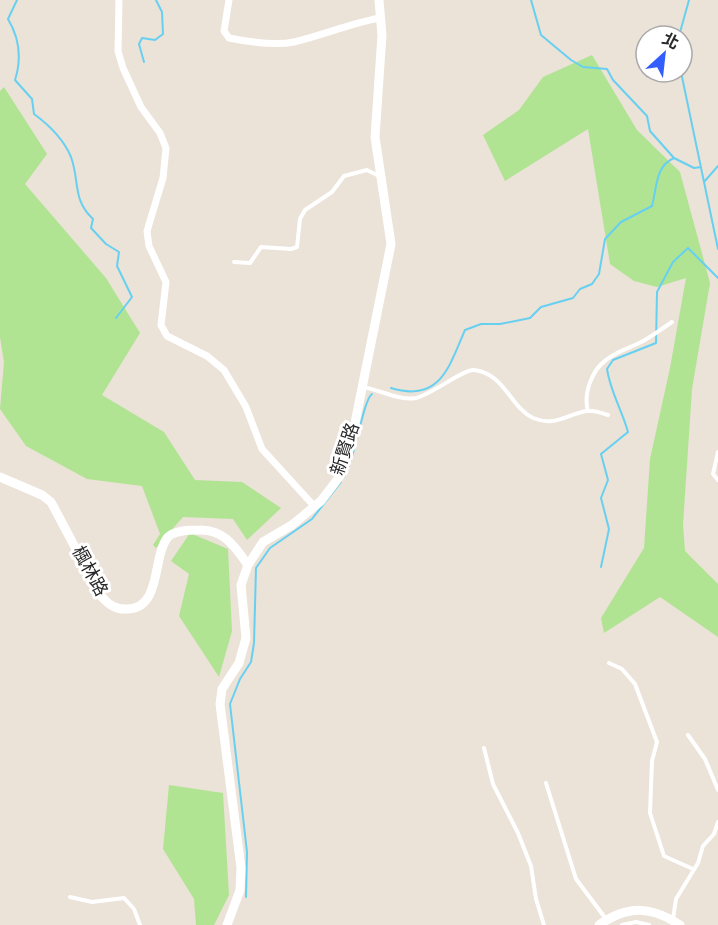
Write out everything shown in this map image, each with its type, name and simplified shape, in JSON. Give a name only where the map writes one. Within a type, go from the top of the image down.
[{"type":"street","points":[[118,0],[120,60],[141,107],[160,133],[166,148],[163,178],[147,231],[149,246],[166,282],[161,326],[167,336],[207,356],[224,370],[246,407],[262,449],[314,506]]},
{"type":"street","points":[[229,0],[224,31],[229,38],[246,41],[293,42],[350,24],[380,18]]},
{"type":"street","name":"新賢路","points":[[227,925],[240,890],[241,868],[220,704],[222,689],[239,663],[246,638],[241,585],[248,566],[263,542],[292,525],[314,506],[340,476],[362,387],[391,244],[375,137],[379,0]]},
{"type":"street","name":"楓林路","points":[[0,477],[42,495],[51,502],[101,596],[110,605],[122,610],[134,609],[144,603],[150,593],[165,544],[169,536],[177,532],[210,530],[222,535],[248,566]]},
{"type":"street","points":[[603,922],[624,912],[644,910],[676,923]]},
{"type":"lane","points":[[234,262],[250,263],[261,247],[291,249],[297,247],[300,219],[305,210],[332,192],[344,176],[367,170],[380,177]]},
{"type":"lane","points":[[588,411],[585,402],[589,387],[596,371],[606,360],[646,340],[672,322]]},
{"type":"lane","points":[[362,387],[385,391],[399,398],[415,398],[433,393],[464,372],[472,370],[487,374],[502,386],[521,410],[548,423],[559,422],[588,411],[609,415]]},
{"type":"lane","points":[[718,452],[713,465],[713,474],[718,480]]},
{"type":"lane","points":[[609,663],[622,669],[635,684],[657,742],[652,761],[650,813],[664,856],[693,869]]},
{"type":"lane","points":[[688,735],[705,759],[718,790]]},
{"type":"lane","points":[[484,748],[493,784],[531,866],[536,899],[544,925]]},
{"type":"lane","points":[[546,783],[576,879],[603,922]]},
{"type":"lane","points":[[676,923],[676,899],[718,822]]},
{"type":"lane","points":[[70,897],[92,902],[124,898],[134,909],[140,925]]},
{"type":"lane","points":[[622,925],[636,922],[649,925]]},
{"type":"green space","points":[[592,55],[637,130],[680,172],[710,283],[692,389],[683,525],[685,551],[718,584],[718,637],[660,597],[604,633],[601,618],[644,548],[650,459],[670,368],[686,278],[657,287],[634,281],[610,264],[588,129],[505,181],[483,135],[519,110],[543,77]]},
{"type":"green space","points":[[4,87],[47,154],[25,184],[106,278],[140,333],[102,395],[164,432],[195,480],[242,482],[281,508],[247,540],[233,519],[183,517],[156,548],[153,545],[160,534],[142,486],[87,479],[26,446],[0,409],[4,362],[0,337],[0,91]]},
{"type":"green space","points":[[190,533],[228,549],[232,631],[219,677],[179,616],[189,574],[171,561]]},
{"type":"green space","points":[[169,785],[223,793],[229,895],[214,925],[196,925],[194,899],[163,849]]},
{"type":"waterway","points":[[17,0],[8,19],[19,49],[19,64],[15,80],[32,99],[34,114],[56,133],[68,151],[74,166],[79,197],[86,212],[93,219],[91,228],[106,244],[119,252],[117,266],[132,297],[116,318]]},
{"type":"waterway","points":[[144,62],[139,44],[142,38],[155,40],[163,34],[162,12],[156,0]]},
{"type":"waterway","points":[[531,0],[541,35],[583,67],[607,69],[613,80],[647,116],[650,131],[674,158]]},
{"type":"waterway","points":[[682,24],[689,0]]},
{"type":"waterway","points":[[684,84],[718,249]]},
{"type":"waterway","points":[[391,388],[408,391],[432,386],[447,369],[465,330],[481,324],[500,324],[530,318],[541,307],[573,298],[580,289],[592,284],[599,274],[605,239],[621,222],[652,206],[663,166],[674,158],[694,168],[701,167]]},
{"type":"waterway","points":[[704,182],[718,166]]},
{"type":"waterway","points":[[601,567],[609,529],[601,498],[608,480],[601,454],[628,432],[607,369],[613,360],[656,343],[657,292],[673,262],[688,248],[718,278]]},
{"type":"waterway","points":[[344,477],[352,458],[365,407],[372,394]]},
{"type":"waterway","points":[[246,897],[247,852],[230,704],[240,679],[251,662],[254,643],[256,568],[270,548],[312,519],[341,482]]}]
